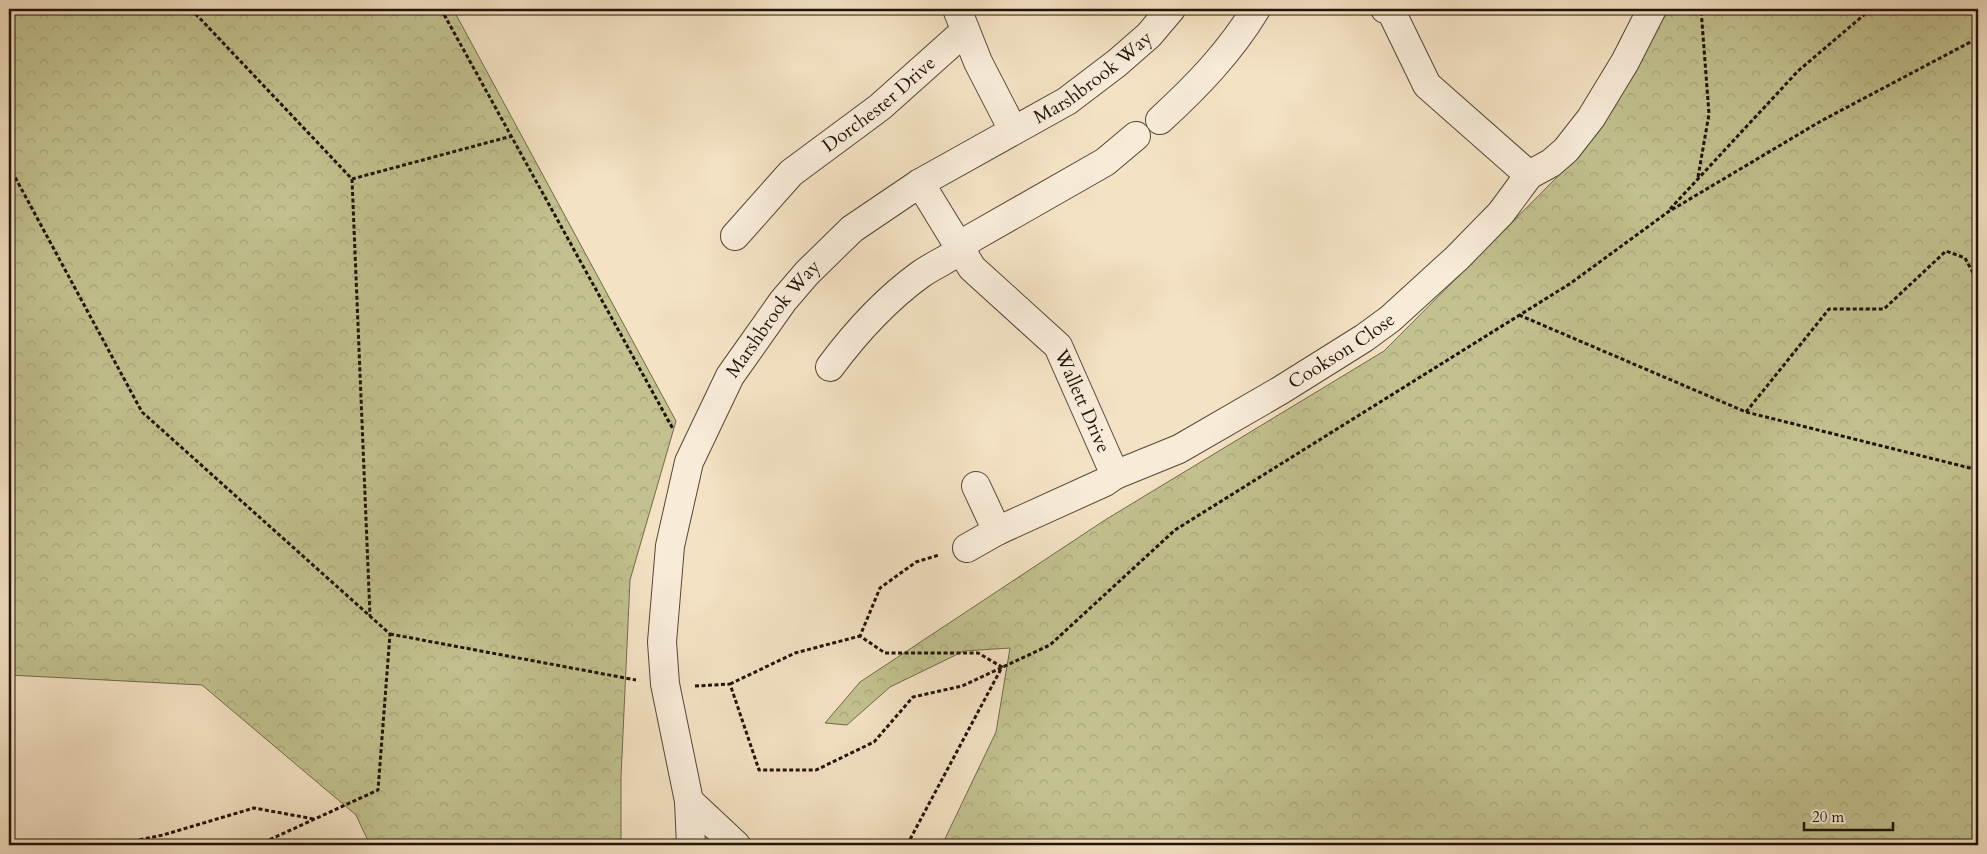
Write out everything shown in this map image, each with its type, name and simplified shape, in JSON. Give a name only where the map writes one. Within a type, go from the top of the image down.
[{"type":"street","name":"Marshbrook Way","points":[[691,845],[689,801],[665,684],[662,642],[670,546],[689,462],[730,376],[789,294],[807,273],[852,229],[920,183],[1013,130],[1067,102],[1149,34],[1171,9]]},
{"type":"street","points":[[1160,120],[1200,84],[1226,53],[1256,9]]},
{"type":"street","points":[[1385,9],[1391,11],[1427,85],[1529,175]]},
{"type":"street","name":"Cookson Close","points":[[1115,475],[1179,449],[1280,390],[1377,329],[1457,258],[1501,212],[1529,175],[1551,163],[1566,150],[1591,118],[1625,62],[1652,9]]},
{"type":"street","name":"Dorchester Drive","points":[[736,236],[791,173],[880,107],[961,20],[1013,130]]},
{"type":"street","points":[[830,368],[856,332],[896,294],[922,273],[961,251],[970,239],[1105,162],[1136,136]]},
{"type":"street","name":"Wallett Drive","points":[[920,183],[972,268],[1058,346],[1115,475],[1105,482],[996,531],[967,548]]},
{"type":"street","points":[[976,486],[996,531]]},
{"type":"street","points":[[689,801],[736,845]]},
{"type":"path","points":[[191,9],[352,179],[370,616]]},
{"type":"path","points":[[441,9],[662,408],[689,462]]},
{"type":"path","points":[[1698,178],[1709,114],[1701,9]]},
{"type":"path","points":[[1668,212],[1798,71],[1865,14],[1874,9]]},
{"type":"path","points":[[730,684],[759,770],[816,770],[874,742],[913,697],[962,686],[1050,645],[1175,530],[1571,283],[1668,212],[1822,121],[1978,38]]},
{"type":"path","points":[[352,179],[512,136]]},
{"type":"path","points":[[9,166],[142,412],[390,634],[637,680]]},
{"type":"path","points":[[1746,412],[1829,309],[1884,308],[1946,251],[1965,258],[1978,282]]},
{"type":"path","points":[[1519,315],[1746,412],[1978,470]]},
{"type":"path","points":[[860,636],[880,588],[916,562],[967,548]]},
{"type":"path","points":[[258,845],[378,790],[390,634]]},
{"type":"path","points":[[694,686],[730,684],[795,653],[860,636],[885,653],[978,653],[1002,667]]},
{"type":"path","points":[[907,845],[1002,667]]},
{"type":"path","points":[[114,845],[163,835],[254,808],[314,819]]},
{"type":"green space","points":[[9,9],[453,9],[676,421],[630,580],[621,777],[621,845],[370,845],[356,815],[202,685],[9,675]]},
{"type":"green space","points":[[1655,9],[1978,9],[1978,845],[942,845],[996,732],[1010,648],[964,651],[890,687],[847,725],[825,723],[860,682],[1105,520],[1384,351],[1577,157]]}]
